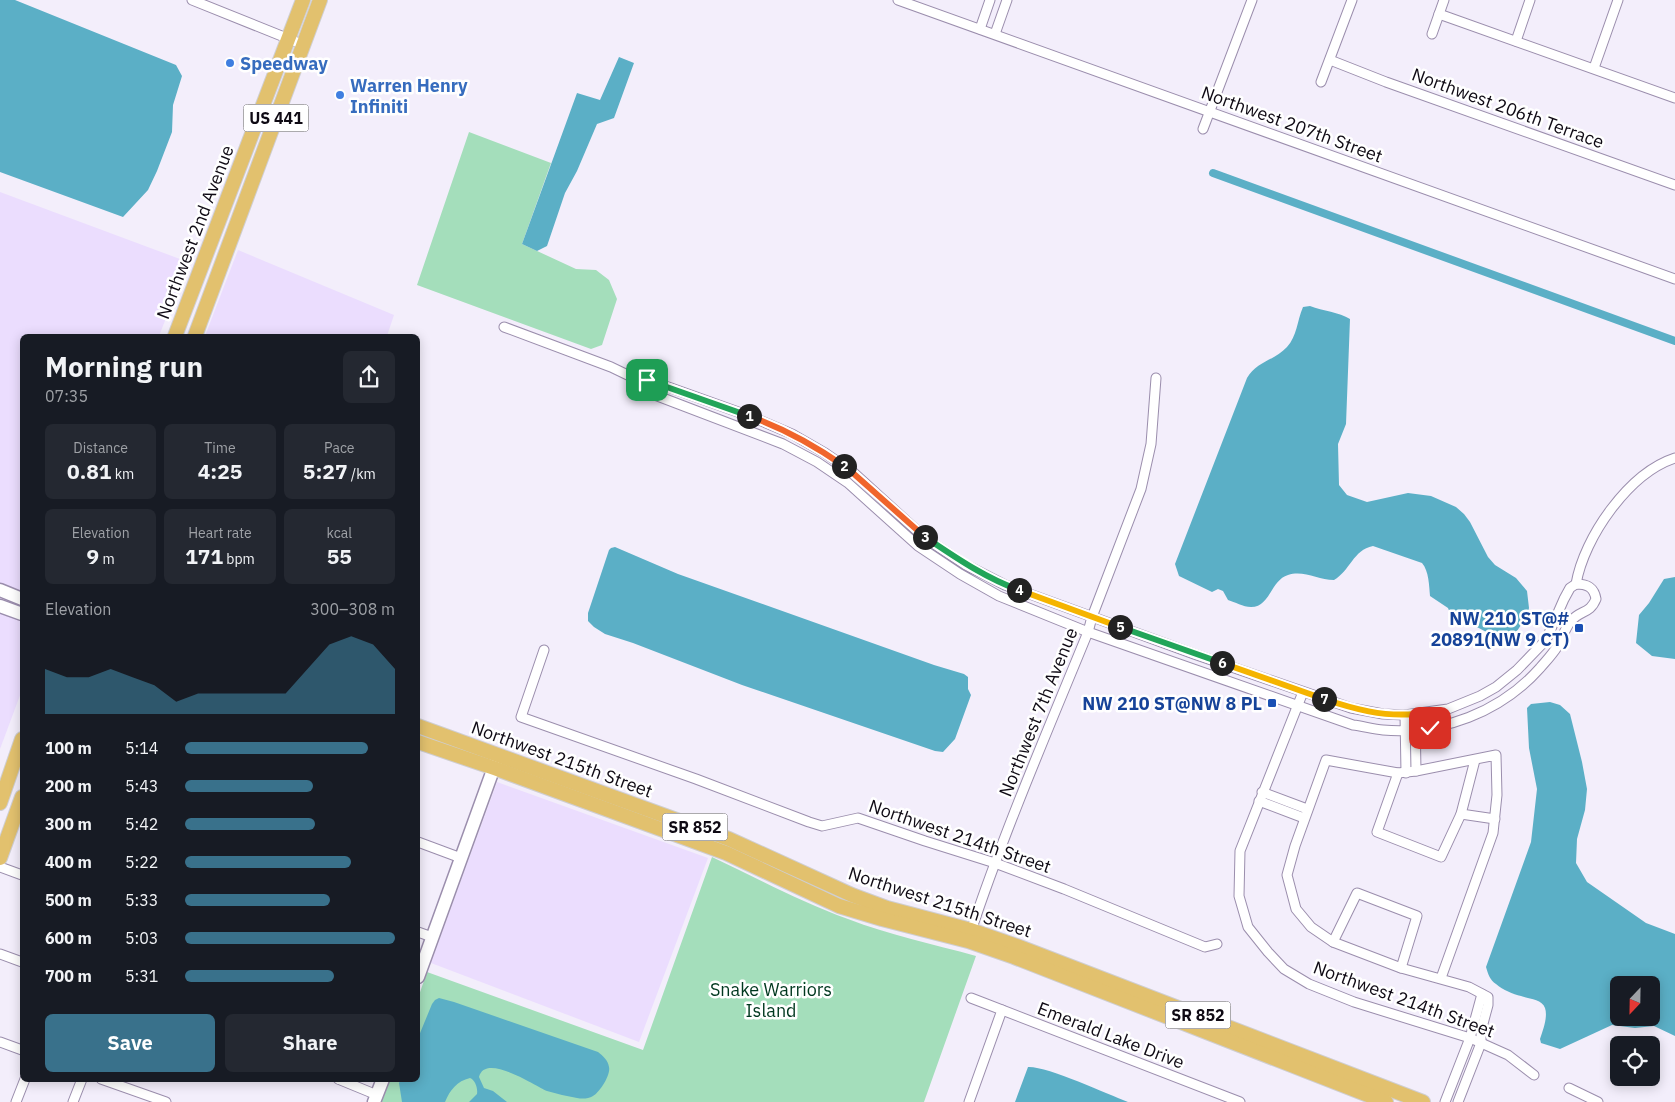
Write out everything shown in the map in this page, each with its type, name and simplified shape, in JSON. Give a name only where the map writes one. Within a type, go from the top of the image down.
[{"type":"main road","name":"Northwest 2nd Avenue","points":[[176,334],[303,0]]},
{"type":"main road","name":"Northwest 2nd Avenue","points":[[195,334],[320,0]]},
{"type":"main road","name":"Northwest 215th Street","points":[[420,727],[496,762],[726,853],[839,906],[882,919],[970,936],[1036,953],[1424,1102]]},
{"type":"main road","name":"Northwest 215th Street","points":[[420,743],[496,762]]},
{"type":"main road","points":[[0,803],[20,745]]},
{"type":"main road","points":[[0,858],[20,803]]},
{"type":"main road","name":"Northwest 215th Street","points":[[970,936],[1014,957],[1386,1102]]},
{"type":"street","points":[[192,0],[304,45]]},
{"type":"street","name":"Northwest 207th Street","points":[[898,0],[1675,279]]},
{"type":"street","points":[[980,29],[990,0]]},
{"type":"street","points":[[994,34],[1007,0]]},
{"type":"street","points":[[1203,129],[1252,0]]},
{"type":"street","points":[[1321,82],[1352,0]]},
{"type":"street","points":[[1432,34],[1444,0]]},
{"type":"street","points":[[1516,41],[1530,0]]},
{"type":"street","points":[[1594,68],[1618,0]]},
{"type":"street","points":[[1439,14],[1675,98]]},
{"type":"street","name":"Northwest 206th Terrace","points":[[1330,60],[1675,186]]},
{"type":"street","points":[[504,327],[611,367],[638,380],[647,380],[671,388],[752,417],[792,434],[825,453],[854,474],[924,537],[966,565],[1006,585],[1352,708],[1383,714],[1405,715],[1448,709],[1467,702],[1496,687],[1517,670],[1546,640],[1570,588],[1576,584],[1586,584],[1591,588],[1596,599],[1588,611],[1572,620],[1556,648],[1539,669],[1522,685],[1494,705],[1468,718],[1448,725],[1406,730],[1383,730],[1352,725],[1088,632],[999,596],[960,574],[918,546],[848,483],[808,457],[778,441],[647,392],[638,380]]},
{"type":"street","name":"Northwest 7th Avenue","points":[[970,936],[978,908],[995,863],[1088,632],[1092,616],[1141,489],[1151,444],[1156,378]]},
{"type":"street","points":[[1576,584],[1578,573],[1595,532],[1628,488],[1664,462],[1675,458]]},
{"type":"street","points":[[0,590],[20,598]]},
{"type":"street","points":[[0,606],[20,613]]},
{"type":"street","name":"Northwest 214th Street","points":[[544,650],[521,717],[822,826],[858,818],[995,863],[1205,947],[1217,944]]},
{"type":"street","points":[[1303,692],[1260,796],[1306,814]]},
{"type":"street","points":[[1415,714],[1416,771]]},
{"type":"street","points":[[1405,715],[1406,730],[1402,773],[1377,832],[1441,857],[1461,814],[1475,760]]},
{"type":"street","points":[[1441,978],[1493,833],[1497,795],[1496,755],[1402,773],[1326,760],[1306,814],[1287,875],[1296,909],[1311,927],[1333,942],[1402,968],[1469,987],[1488,998],[1489,1001],[1481,1031],[1481,1043],[1458,1102]]},
{"type":"street","points":[[420,972],[496,762]]},
{"type":"street","name":"Northwest 214th Street","points":[[1260,796],[1240,851],[1238,896],[1248,927],[1268,952],[1284,968],[1309,984],[1354,1002],[1470,1038],[1508,1055],[1534,1075]]},
{"type":"street","points":[[1461,814],[1495,819]]},
{"type":"street","points":[[420,843],[461,858]]},
{"type":"street","points":[[0,867],[20,874]]},
{"type":"street","points":[[1333,942],[1357,893],[1417,916],[1402,968]]},
{"type":"street","points":[[420,933],[432,937]]},
{"type":"street","points":[[0,954],[20,961]]},
{"type":"street","points":[[1445,1102],[1470,1038],[1482,994]]},
{"type":"street","name":"Emerald Lake Drive","points":[[971,998],[1240,1102]]},
{"type":"street","points":[[969,1102],[1002,1010]]},
{"type":"street","points":[[0,1042],[20,1049]]},
{"type":"street","points":[[16,1102],[24,1082]]},
{"type":"street","points":[[73,1102],[81,1082]]},
{"type":"street","points":[[109,1082],[166,1102]]},
{"type":"street","points":[[344,1082],[376,1098],[381,1082]]},
{"type":"street","points":[[1569,1088],[1598,1102]]},
{"type":"shaded area","points":[[0,192],[188,262],[160,334],[20,334],[20,695],[0,749]]},
{"type":"shaded area","points":[[238,250],[394,315],[388,334],[206,334]]},
{"type":"shaded area","points":[[497,782],[708,858],[639,1042],[431,963]]},
{"type":"green space","points":[[469,132],[551,163],[522,244],[576,269],[596,270],[609,280],[617,299],[602,345],[591,349],[417,285]]},
{"type":"green space","name":"Snake Warriors Island","points":[[712,857],[796,897],[864,925],[976,956],[924,1102],[380,1102],[388,1082],[420,1082],[420,992],[427,972],[643,1050]]},
{"type":"water","points":[[0,0],[15,0],[176,65],[182,76],[173,105],[172,132],[148,190],[123,217],[0,172]]},
{"type":"water","points":[[619,57],[634,63],[614,118],[597,124],[577,171],[565,193],[547,246],[537,251],[522,244],[577,93],[600,100]]},
{"type":"water","points":[[1310,306],[1350,319],[1346,424],[1338,444],[1339,485],[1347,495],[1367,502],[1408,493],[1431,496],[1456,507],[1464,514],[1488,557],[1495,565],[1516,578],[1527,591],[1529,608],[1527,616],[1511,638],[1496,637],[1450,613],[1448,608],[1430,596],[1427,574],[1422,563],[1373,546],[1366,548],[1356,556],[1334,580],[1305,574],[1288,575],[1278,582],[1262,603],[1251,607],[1228,600],[1223,591],[1218,589],[1212,592],[1179,576],[1175,564],[1247,378],[1261,364],[1287,347],[1295,333],[1303,307]]},
{"type":"water","points":[[615,547],[678,574],[964,674],[968,677],[968,689],[971,695],[955,739],[943,752],[935,751],[742,685],[605,634],[588,621],[588,613],[609,550]]},
{"type":"water","points":[[1675,577],[1675,659],[1652,656],[1636,643],[1639,615],[1664,579]]},
{"type":"water","points":[[1550,702],[1560,705],[1570,714],[1587,789],[1585,810],[1577,839],[1576,863],[1587,882],[1646,923],[1675,934],[1675,1036],[1654,1026],[1660,1026],[1660,976],[1610,976],[1610,1026],[1560,1049],[1541,1043],[1540,1039],[1546,1015],[1543,1005],[1538,1001],[1505,990],[1494,982],[1488,974],[1486,967],[1531,842],[1537,789],[1529,748],[1527,708],[1531,704]]},
{"type":"water","points":[[439,998],[454,1002],[598,1052],[605,1058],[608,1065],[609,1070],[606,1079],[595,1094],[589,1098],[581,1099],[547,1091],[511,1073],[490,1068],[483,1070],[479,1077],[484,1088],[493,1091],[507,1102],[469,1102],[477,1094],[475,1082],[470,1078],[461,1081],[454,1087],[445,1102],[402,1102],[400,1082],[420,1082],[420,1033],[435,1000]]},
{"type":"water","points":[[1620,1026],[1654,1026],[1635,1028]]},
{"type":"water","points":[[1028,1067],[1049,1071],[1128,1102],[1015,1102]]},
{"type":"waterway","points":[[1213,173],[1675,341]]},
{"type":"place","name":"Speedway","points":[[230,63]]},
{"type":"place","name":"Warren Henry Infiniti","points":[[340,95]]},
{"type":"place","name":"NW 210 ST@# 20891(NW 9 CT)","points":[[1579,628]]},
{"type":"place","name":"NW 210 ST@NW 8 PL","points":[[1272,703]]},
{"type":"route","points":[[647,380],[752,417],[792,434],[825,453],[854,474],[924,537],[966,565],[1006,585],[1194,654],[1352,708],[1383,714],[1415,714],[1416,729],[1430,728]]}]
